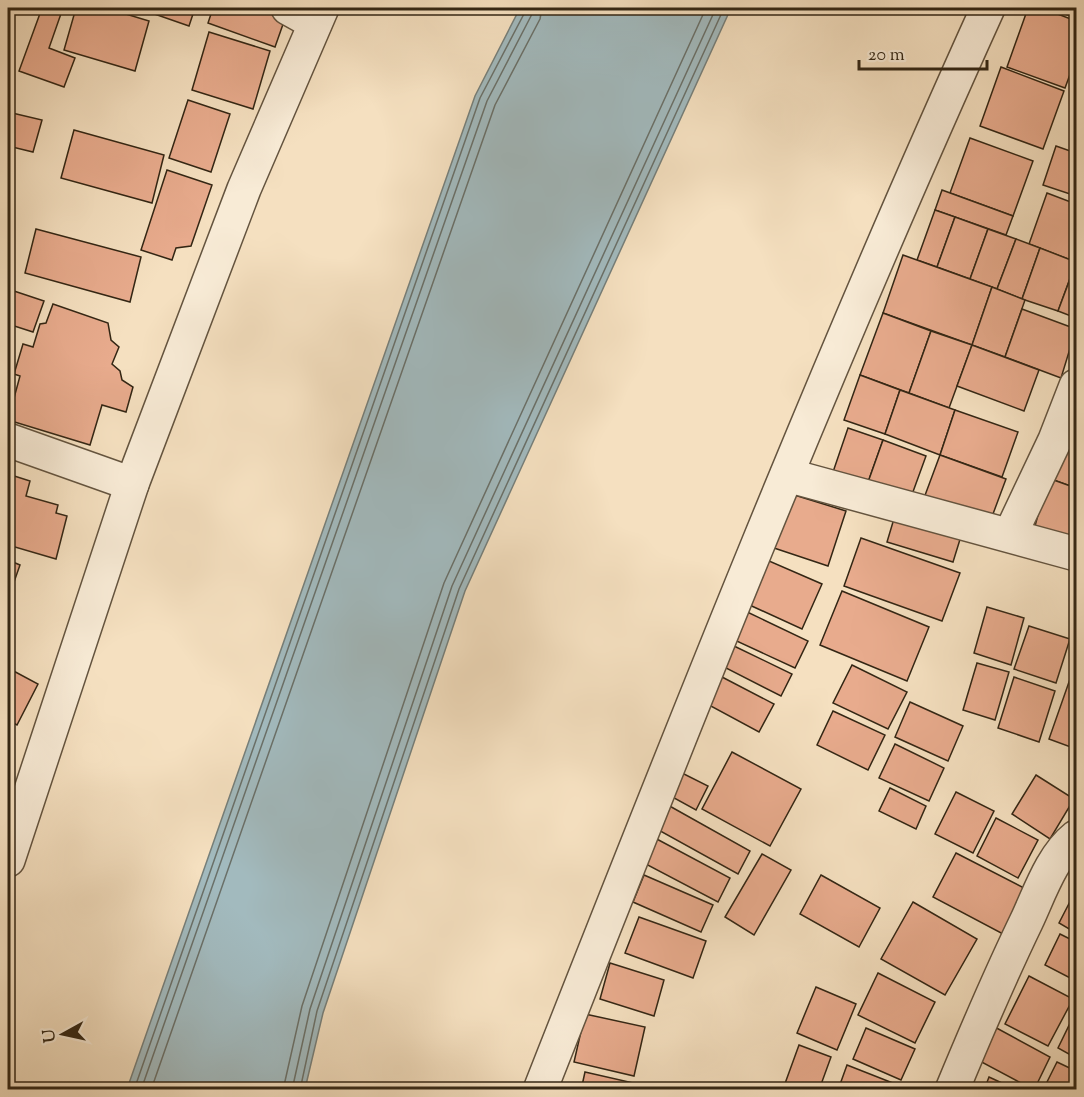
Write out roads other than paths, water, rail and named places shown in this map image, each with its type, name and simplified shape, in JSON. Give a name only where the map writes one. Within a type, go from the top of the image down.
[{"type":"street","points":[[540,1089],[691,707],[786,475],[917,163],[987,8]]},
{"type":"street","points":[[8,860],[132,484],[308,13]]},
{"type":"street","points":[[1010,535],[1055,440],[1077,386]]},
{"type":"street","points":[[8,440],[132,484]]},
{"type":"street","points":[[786,475],[1077,554]]},
{"type":"street","points":[[952,1089],[993,991],[1051,869],[1070,842],[1077,837]]},
{"type":"water","points":[[520,8],[731,8],[465,591],[323,1013],[305,1089],[127,1089],[475,96]]}]
